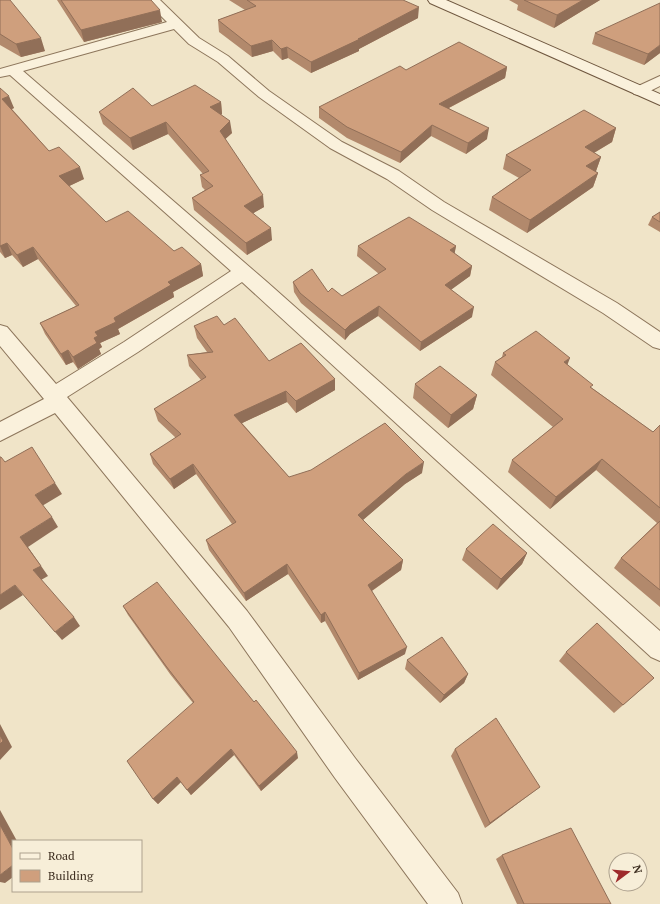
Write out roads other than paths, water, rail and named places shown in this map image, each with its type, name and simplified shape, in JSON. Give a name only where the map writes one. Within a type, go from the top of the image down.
[{"type":"street","points":[[152,0],[194,41],[223,59],[264,94],[336,145],[393,175],[438,206],[610,308],[660,342]]},
{"type":"street","points":[[435,0],[660,100]]},
{"type":"street","points":[[6,72],[176,24]]},
{"type":"street","points":[[6,72],[243,272],[660,648]]},
{"type":"street","points":[[639,91],[660,80]]},
{"type":"street","points":[[0,432],[56,398],[243,272]]},
{"type":"street","points":[[0,332],[238,619],[345,768],[447,904]]}]
